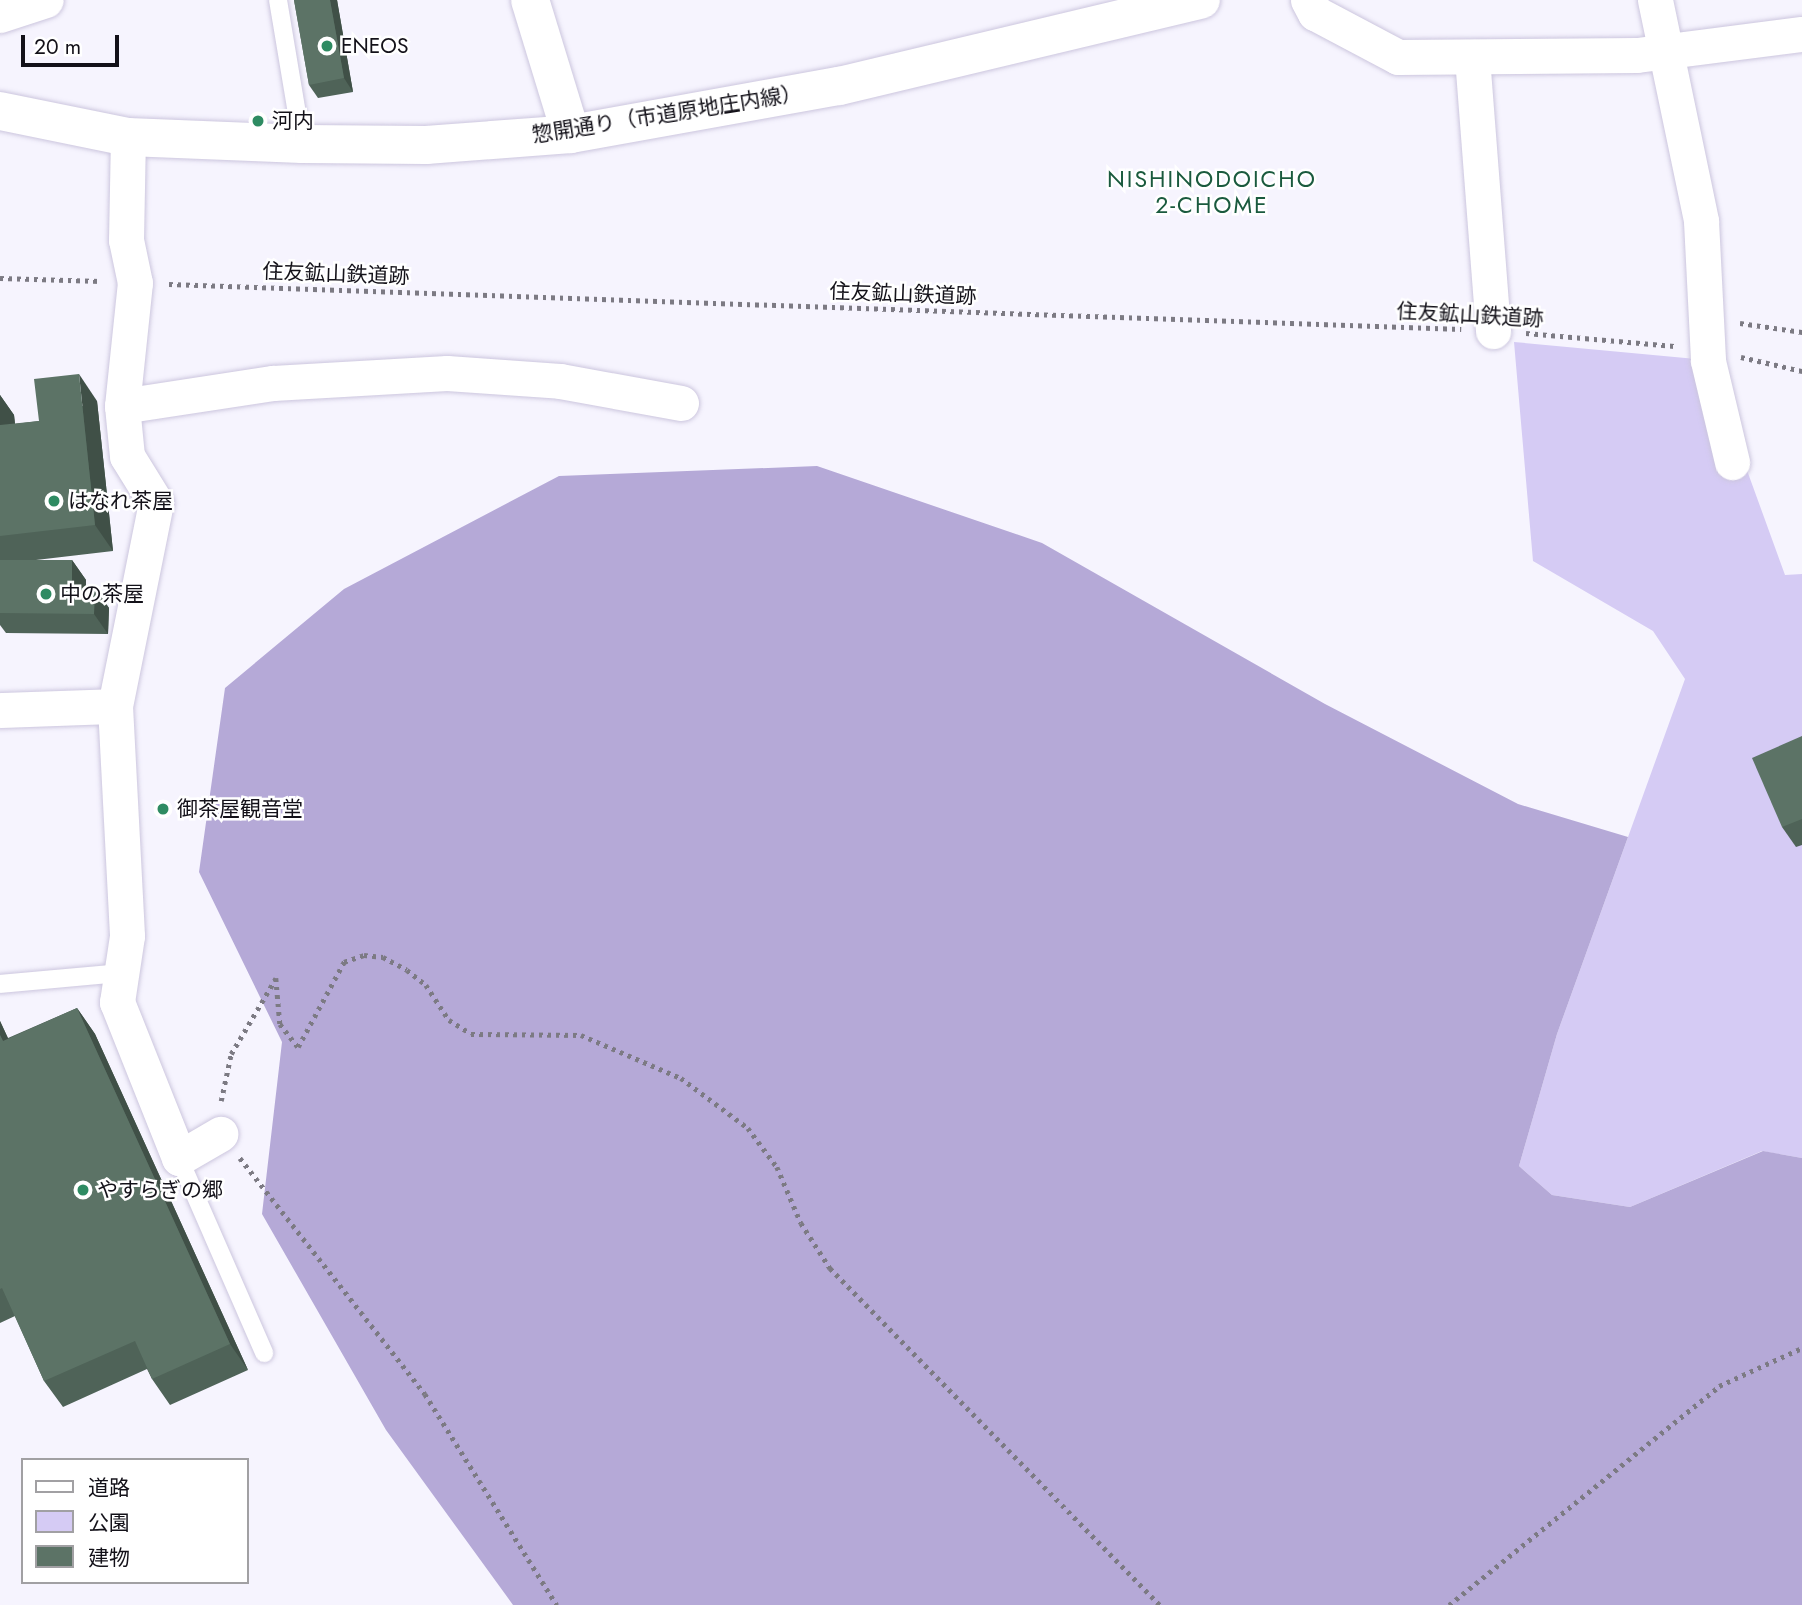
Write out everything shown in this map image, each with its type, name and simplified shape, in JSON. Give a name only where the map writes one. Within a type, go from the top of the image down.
[{"type":"street","points":[[0,15],[46,0]]},
{"type":"street","points":[[530,0],[571,134]]},
{"type":"street","name":"惣開通り（市道原地庄内線）","points":[[0,111],[128,137],[302,144],[426,145],[571,134],[839,86],[1201,0]]},
{"type":"street","points":[[1308,0],[1315,13],[1398,57],[1637,55],[1666,48],[1802,34]]},
{"type":"street","points":[[1656,0],[1701,221],[1709,334],[1732,462]]},
{"type":"street","points":[[1472,57],[1493,331]]},
{"type":"street","points":[[128,137],[126,240],[135,282],[122,406],[127,456],[156,503],[116,706],[127,936],[117,1002],[179,1158],[220,1134]]},
{"type":"street","points":[[122,406],[273,383],[447,373],[560,381],[681,403]]},
{"type":"street","points":[[0,710],[116,706]]},
{"type":"lane","points":[[278,0],[302,144]]},
{"type":"lane","points":[[0,984],[122,973]]},
{"type":"lane","points":[[179,1158],[264,1353]]},
{"type":"path","name":"住友鉱山鉄道跡","points":[[0,278],[1493,331],[1709,334],[1802,371]]},
{"type":"path","points":[[1709,334],[1802,332]]},
{"type":"path","points":[[557,1605],[425,1394],[220,1134],[222,1075],[276,978],[280,1024],[298,1047],[344,962],[364,956],[383,957],[407,970],[426,985],[449,1020],[471,1034],[581,1035],[681,1078],[748,1128],[777,1167],[801,1223],[830,1268],[1160,1605]]},
{"type":"path","points":[[1449,1605],[1719,1387],[1802,1348]]},
{"type":"green space","points":[[1514,342],[1696,359],[1744,462],[1785,575],[1802,574],[1802,1158],[1762,1151],[1630,1207],[1552,1195],[1519,1166],[1557,1034],[1685,679],[1653,631],[1533,561]]},
{"type":"shaded area","points":[[817,466],[1042,543],[1325,704],[1518,804],[1628,837],[1557,1034],[1519,1166],[1552,1195],[1630,1207],[1763,1151],[1802,1158],[1802,1605],[513,1605],[386,1430],[262,1214],[282,1042],[199,872],[225,688],[344,589],[559,476]]},
{"type":"building","name":"ENEOS","points":[[294,0],[330,0],[344,78],[309,85]]},
{"type":"building","name":"はなれ茶屋","points":[[79,374],[95,525],[0,536],[0,425],[39,421],[34,379]]},
{"type":"building","points":[[0,560],[72,560],[72,588],[95,588],[94,614],[0,613]]},
{"type":"building","points":[[1802,736],[1802,819],[1782,827],[1752,758]]},
{"type":"building","name":"やすらぎの郷","points":[[77,1008],[230,1344],[152,1379],[135,1341],[44,1381],[2,1288],[0,1289],[0,1035],[3,1041]]},
{"type":"place","name":"ENEOS","points":[[327,46]]},
{"type":"place","name":"河内","points":[[258,121]]},
{"type":"place","name":"はなれ茶屋","points":[[54,501]]},
{"type":"place","name":"中の茶屋","points":[[46,594]]},
{"type":"place","name":"御茶屋観音堂","points":[[163,809]]},
{"type":"place","name":"やすらぎの郷","points":[[83,1190]]},
{"type":"district","name":"NISHINODOICHO 2-CHOME","points":[[1212,192]]}]
